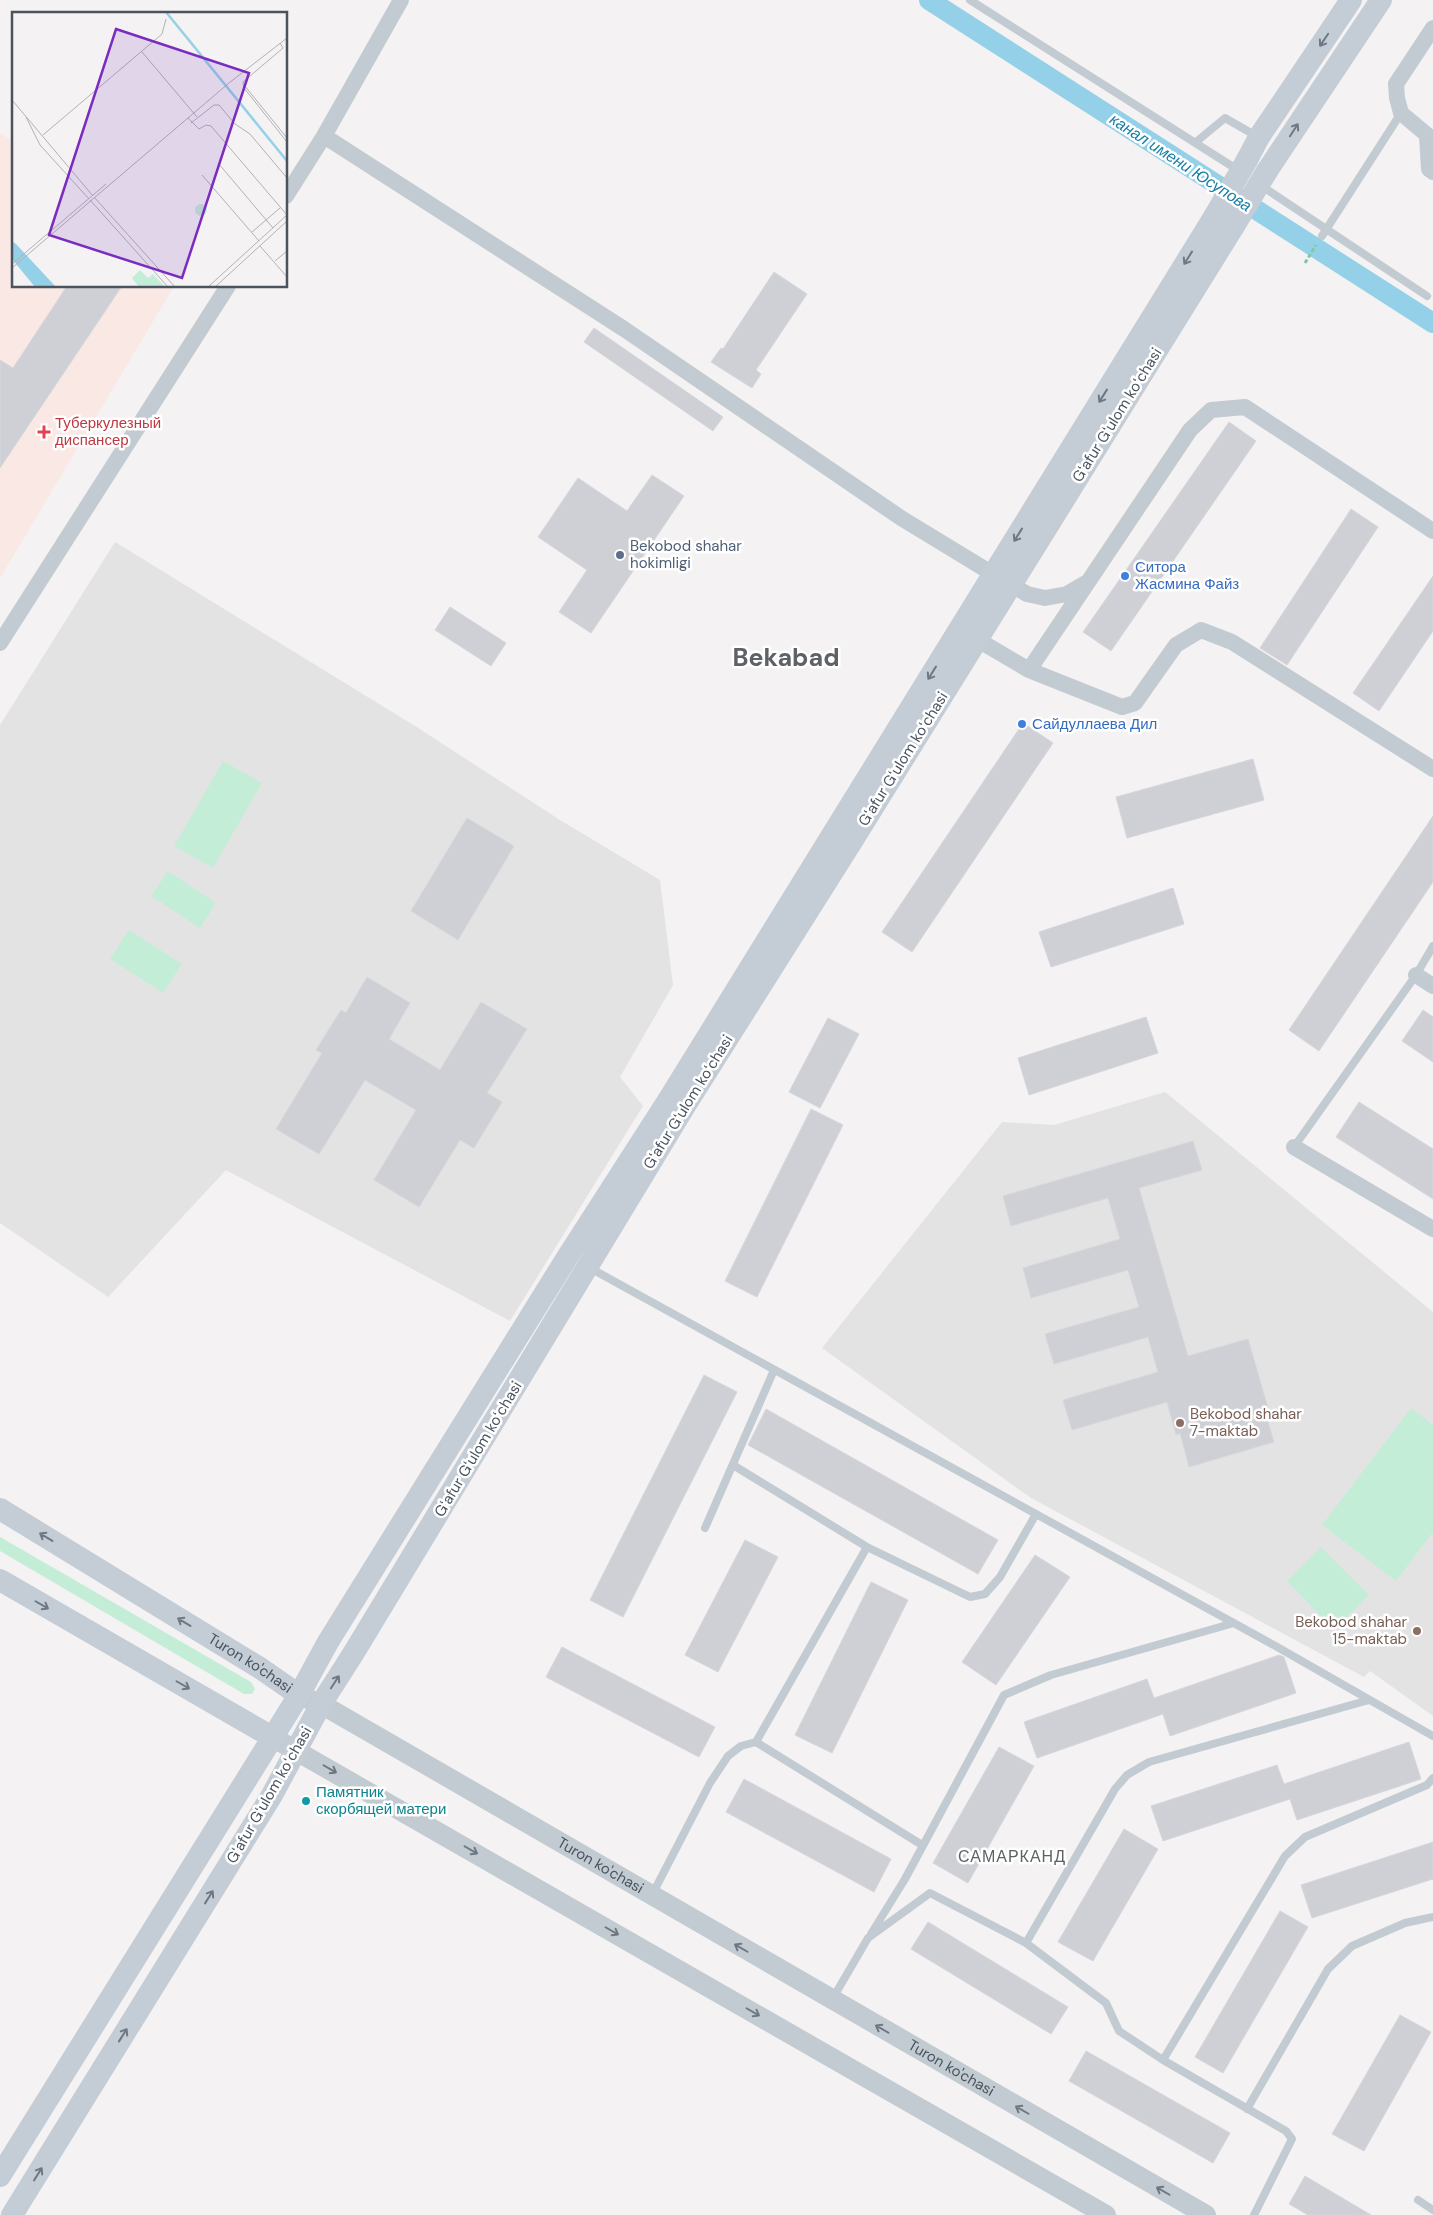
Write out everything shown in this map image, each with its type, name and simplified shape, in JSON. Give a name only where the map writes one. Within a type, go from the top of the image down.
[{"type":"main road","name":"Gʻafur Gʻulom koʻchasi","points":[[12,2215],[272,1795],[321,1704],[359,1646],[588,1267],[676,1104],[1003,580],[1234,226],[1254,172],[1259,137],[1351,0]]},
{"type":"main road","name":"Gʻafur Gʻulom koʻchasi","points":[[0,2176],[299,1695],[318,1659],[354,1600],[568,1256],[676,1104],[978,640],[1003,580],[1214,216],[1254,172],[1381,0]]},
{"type":"main road","name":"Turon ko'chasi","points":[[0,1509],[260,1668],[299,1695]]},
{"type":"main road","points":[[0,1580],[272,1737]]},
{"type":"street","points":[[288,193],[324,136],[401,0]]},
{"type":"street","points":[[1433,28],[1396,84],[1401,113],[1430,138],[1429,169],[1433,172]]},
{"type":"street","points":[[324,136],[624,329],[901,518],[1003,580],[1027,594],[1045,598],[1066,594],[1086,583]]},
{"type":"street","points":[[0,643],[227,288]]},
{"type":"street","points":[[1029,670],[1190,430],[1211,410],[1246,406],[1433,531]]},
{"type":"street","points":[[978,640],[1029,670],[1122,707],[1135,703],[1176,645],[1201,630],[1232,642],[1433,769]]},
{"type":"street","points":[[1416,975],[1433,986]]},
{"type":"street","points":[[1294,1147],[1433,1229]]},
{"type":"street","name":"Turon ko'chasi","points":[[299,1695],[321,1704],[1206,2215]]},
{"type":"street","points":[[272,1737],[1106,2215]]},
{"type":"lane","points":[[970,0],[1196,142],[1254,172],[1327,229],[1427,296]]},
{"type":"lane","points":[[1322,236],[1401,113]]},
{"type":"lane","points":[[1196,142],[1225,118],[1259,137]]},
{"type":"lane","points":[[1294,1147],[1416,975],[1433,946]]},
{"type":"lane","points":[[588,1267],[1234,1623],[1433,1736]]},
{"type":"lane","points":[[706,1528],[774,1370]]},
{"type":"lane","points":[[733,1465],[867,1547],[970,1597],[985,1594],[1000,1577],[1036,1514]]},
{"type":"lane","points":[[756,1742],[867,1547]]},
{"type":"lane","points":[[832,2000],[905,1879],[1004,1695],[1051,1675],[1234,1623]]},
{"type":"lane","points":[[1026,1943],[1115,1789],[1127,1775],[1149,1762],[1369,1700]]},
{"type":"lane","points":[[651,1896],[710,1783],[728,1756],[740,1746],[756,1742],[922,1845]]},
{"type":"lane","points":[[1163,2060],[1285,1856],[1305,1837],[1427,1785],[1433,1778]]},
{"type":"lane","points":[[868,1938],[930,1893],[1026,1943],[1106,2002],[1119,2032],[1163,2060],[1286,2131],[1292,2139],[1254,2215]]},
{"type":"lane","points":[[1248,2109],[1328,1969],[1352,1946],[1405,1923],[1433,1917]]},
{"type":"lane","points":[[1418,2200],[1433,2210]]},
{"type":"path","points":[[1305,263],[1322,236]]},
{"type":"shaded area","name":"Туберкулезный диспансер","points":[[0,133],[12,141],[12,288],[173,288],[0,578]]},
{"type":"shaded area","points":[[115,542],[415,726],[560,820],[660,880],[673,985],[620,1077],[643,1106],[510,1321],[226,1170],[108,1297],[0,1223],[0,725]]},
{"type":"shaded area","name":"Bekobod shahar 7-maktab","points":[[1165,1092],[1433,1312],[1433,1716],[1370,1671],[1364,1677],[1031,1498],[822,1348],[1002,1122],[1054,1125]]},
{"type":"green space","points":[[223,761],[262,783],[213,868],[174,846]]},
{"type":"green space","points":[[168,871],[216,903],[200,928],[151,896]]},
{"type":"green space","points":[[129,930],[182,964],[163,993],[110,959]]},
{"type":"green space","points":[[1411,1408],[1433,1425],[1433,1532],[1396,1581],[1322,1525]]},
{"type":"green space","points":[[0,1537],[251,1682],[255,1689],[252,1694],[244,1694],[0,1551]]},
{"type":"green space","points":[[1321,1547],[1369,1595],[1334,1629],[1287,1581]]},
{"type":"building","points":[[774,272],[807,294],[756,370],[761,374],[752,388],[711,362],[721,348],[723,349]]},
{"type":"building","points":[[66,288],[121,288],[0,468],[0,360],[13,368]]},
{"type":"building","points":[[594,328],[723,417],[713,431],[584,342]]},
{"type":"building","points":[[1229,422],[1256,441],[1111,651],[1083,632]]},
{"type":"building","name":"Bekobod shahar hokimligi","points":[[652,475],[684,496],[591,633],[559,612],[587,570],[538,537],[578,478],[627,511]]},
{"type":"building","points":[[1351,509],[1378,527],[1287,665],[1260,648]]},
{"type":"building","points":[[1433,576],[1433,631],[1379,711],[1353,693]]},
{"type":"building","points":[[450,607],[506,643],[491,666],[435,630]]},
{"type":"building","points":[[1023,723],[1053,743],[912,952],[882,932]]},
{"type":"building","points":[[1253,759],[1264,800],[1127,838],[1116,797]]},
{"type":"building","points":[[1433,816],[1433,882],[1319,1051],[1289,1030]]},
{"type":"building","points":[[467,818],[514,846],[458,940],[411,911]]},
{"type":"building","points":[[1173,888],[1184,924],[1051,967],[1039,932]]},
{"type":"building","points":[[367,977],[410,1003],[389,1039],[440,1070],[481,1002],[527,1029],[487,1093],[502,1102],[474,1148],[460,1140],[419,1207],[374,1180],[416,1110],[365,1080],[319,1154],[276,1129],[322,1053],[316,1050],[341,1010],[346,1013]]},
{"type":"building","points":[[1423,1010],[1433,1017],[1433,1062],[1402,1041]]},
{"type":"building","points":[[1146,1017],[1158,1053],[1029,1095],[1018,1058]]},
{"type":"building","points":[[828,1018],[859,1034],[820,1108],[789,1092]]},
{"type":"building","points":[[1359,1102],[1433,1149],[1433,1199],[1336,1137]]},
{"type":"building","points":[[811,1109],[843,1125],[757,1297],[725,1281]]},
{"type":"building","points":[[1193,1141],[1202,1170],[1139,1188],[1188,1356],[1248,1339],[1268,1408],[1264,1409],[1274,1442],[1189,1467],[1180,1433],[1176,1435],[1167,1402],[1072,1430],[1063,1400],[1158,1372],[1148,1337],[1054,1364],[1045,1334],[1139,1307],[1128,1270],[1031,1298],[1023,1268],[1120,1239],[1108,1198],[1011,1226],[1003,1196]]},
{"type":"building","points":[[704,1375],[737,1392],[623,1617],[590,1600]]},
{"type":"building","points":[[766,1409],[998,1540],[978,1574],[748,1445]]},
{"type":"building","points":[[745,1540],[778,1557],[718,1672],[685,1655]]},
{"type":"building","points":[[1035,1555],[1070,1577],[996,1685],[962,1662]]},
{"type":"building","points":[[871,1582],[908,1600],[832,1753],[795,1735]]},
{"type":"building","points":[[562,1647],[715,1727],[699,1757],[546,1677]]},
{"type":"building","points":[[1279,1655],[1284,1657],[1296,1693],[1170,1736],[1163,1714],[1037,1758],[1024,1722],[1147,1679],[1154,1698]]},
{"type":"building","points":[[1409,1742],[1421,1779],[1297,1820],[1290,1799],[1163,1841],[1151,1806],[1277,1765],[1284,1784]]},
{"type":"building","points":[[999,1747],[1034,1766],[968,1883],[933,1863]]},
{"type":"building","points":[[744,1779],[891,1859],[874,1892],[726,1812]]},
{"type":"building","points":[[1124,1829],[1158,1849],[1093,1961],[1058,1942]]},
{"type":"building","points":[[1433,1842],[1433,1879],[1312,1918],[1301,1885]]},
{"type":"building","points":[[1280,1911],[1308,1927],[1223,2073],[1195,2057]]},
{"type":"building","points":[[928,1922],[1068,2007],[1051,2034],[911,1949]]},
{"type":"building","points":[[1400,2015],[1431,2032],[1364,2151],[1332,2134]]},
{"type":"building","points":[[1086,2051],[1230,2133],[1213,2163],[1069,2081]]},
{"type":"building","points":[[1305,2176],[1371,2215],[1308,2215],[1289,2204]]},
{"type":"waterway","name":"канал имени Юсупова","points":[[929,0],[1433,323]]},
{"type":"place","name":"Туберкулезный диспансер","points":[[44,432]]},
{"type":"place","name":"Bekobod shahar hokimligi","points":[[620,555]]},
{"type":"place","name":"Ситора Жасмина Файз","points":[[1125,576]]},
{"type":"place","name":"Сайдуллаева Дил","points":[[1022,724]]},
{"type":"place","name":"Bekobod shahar 7-maktab","points":[[1180,1423]]},
{"type":"place","name":"Bekobod shahar 15-maktab","points":[[1417,1631]]},
{"type":"place","name":"Памятник скорбящей матери","points":[[306,1801]]},
{"type":"district","name":"Bekabad","points":[[786,657]]},
{"type":"district","name":"САМАРКАНД","points":[[1012,1856]]}]
